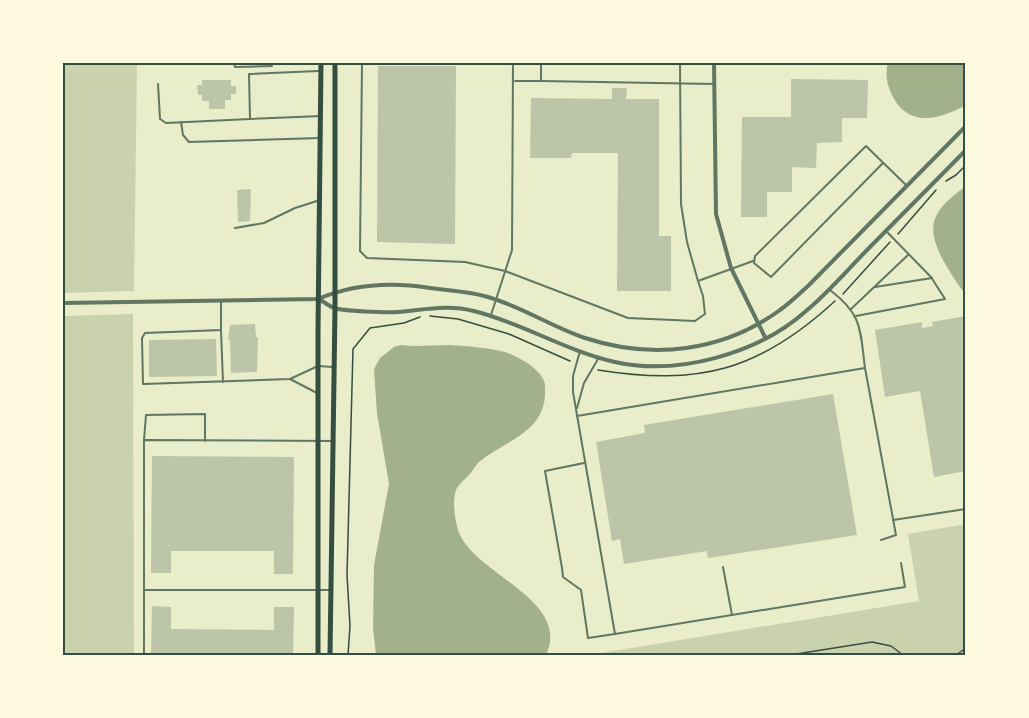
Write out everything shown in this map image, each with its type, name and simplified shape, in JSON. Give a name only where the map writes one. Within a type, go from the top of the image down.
[{"type":"main road","points":[[318,655],[318,299],[321,63]]},
{"type":"main road","points":[[330,655],[335,308],[335,63]]},
{"type":"street","points":[[714,63],[716,214],[731,268],[765,337]]},
{"type":"street","points":[[63,303],[318,299],[335,292],[388,284],[406,284],[496,299],[585,338],[628,348],[668,351],[692,347],[717,342],[780,310],[808,286],[966,126]]},
{"type":"street","points":[[318,299],[335,308],[395,312],[452,307],[491,316],[598,357],[641,366],[688,364],[727,355],[765,337],[806,312],[966,150]]},
{"type":"lane","points":[[234,63],[235,67],[272,66]]},
{"type":"lane","points":[[362,63],[360,251],[367,258],[465,262],[504,271],[628,318],[695,321],[705,314],[703,296],[687,242],[681,204],[680,63]]},
{"type":"lane","points":[[491,316],[512,250],[513,63]]},
{"type":"lane","points":[[541,63],[541,81]]},
{"type":"lane","points":[[250,119],[249,74],[321,71]]},
{"type":"lane","points":[[513,81],[714,84]]},
{"type":"lane","points":[[158,84],[160,119],[166,123],[321,117]]},
{"type":"lane","points":[[181,122],[183,135],[189,142],[320,138]]},
{"type":"lane","points":[[698,281],[753,261],[755,256],[866,146],[907,186]]},
{"type":"lane","points":[[753,261],[771,277],[884,163]]},
{"type":"lane","points":[[235,228],[264,223],[295,208],[320,200]]},
{"type":"lane","points":[[856,316],[945,299],[932,278],[886,231]]},
{"type":"lane","points":[[851,309],[908,255]]},
{"type":"lane","points":[[875,286],[932,278]]},
{"type":"lane","points":[[829,289],[856,316],[896,536],[881,540]]},
{"type":"lane","points":[[221,300],[223,382]]},
{"type":"lane","points":[[221,330],[145,333],[142,338],[143,384],[290,379],[318,366],[333,367]]},
{"type":"lane","points":[[580,351],[573,376],[573,392],[615,634]]},
{"type":"lane","points":[[576,411],[584,383],[598,357]]},
{"type":"lane","points":[[577,416],[865,368]]},
{"type":"lane","points":[[290,379],[318,394]]},
{"type":"lane","points":[[144,655],[146,415],[205,414],[205,441]]},
{"type":"lane","points":[[144,440],[333,441]]},
{"type":"lane","points":[[585,462],[545,471],[563,577],[581,590],[588,638],[904,587],[901,563]]},
{"type":"lane","points":[[893,520],[966,509]]},
{"type":"lane","points":[[723,567],[733,615]]},
{"type":"lane","points":[[144,590],[331,590]]},
{"type":"path","points":[[790,655],[872,642],[891,646],[903,655]]},
{"type":"path","points":[[956,655],[966,648]]},
{"type":"shaded area","points":[[63,63],[137,63],[134,291],[63,293]]},
{"type":"shaded area","points":[[888,63],[966,63],[966,105],[935,117],[915,117],[907,113],[899,106],[890,91],[887,75]]},
{"type":"shaded area","points":[[966,186],[966,295],[943,260],[937,247],[933,226],[940,210]]},
{"type":"shaded area","points":[[133,314],[134,655],[63,655],[63,316]]},
{"type":"shaded area","points":[[457,345],[505,352],[530,365],[543,379],[545,394],[538,418],[521,435],[479,462],[457,488],[454,505],[458,530],[467,546],[533,602],[545,618],[550,635],[546,655],[376,655],[373,628],[374,565],[389,484],[377,413],[374,369],[380,358],[394,347]]},
{"type":"shaded area","points":[[966,524],[966,655],[589,655],[919,601],[908,534]]},
{"type":"building","points":[[378,66],[456,66],[455,244],[377,242]]},
{"type":"building","points":[[791,79],[868,80],[867,118],[842,118],[842,142],[817,143],[816,168],[792,167],[792,192],[767,192],[767,217],[741,217],[742,117],[791,117]]},
{"type":"building","points":[[202,80],[231,80],[231,86],[236,86],[236,94],[231,94],[231,100],[225,100],[225,109],[209,109],[209,101],[202,101],[202,95],[198,95],[197,85],[202,85]]},
{"type":"building","points":[[612,88],[627,88],[626,99],[659,99],[659,236],[671,236],[671,291],[617,291],[618,153],[572,153],[571,158],[530,158],[531,98],[612,99]]},
{"type":"building","points":[[251,189],[250,221],[238,222],[237,190]]},
{"type":"building","points":[[966,316],[966,471],[934,477],[920,391],[885,397],[875,330],[922,322],[922,328],[933,326],[932,322]]},
{"type":"building","points":[[255,324],[256,337],[258,337],[257,372],[231,373],[230,340],[228,340],[230,325]]},
{"type":"building","points":[[216,339],[217,376],[149,377],[149,340]]},
{"type":"building","points":[[833,394],[857,535],[708,558],[707,551],[624,564],[620,539],[612,541],[596,442],[645,433],[644,425]]},
{"type":"building","points":[[152,456],[294,457],[293,574],[274,574],[274,551],[171,551],[171,573],[151,573]]},
{"type":"building","points":[[152,606],[171,607],[171,629],[274,630],[274,607],[294,607],[293,655],[151,655]]}]
